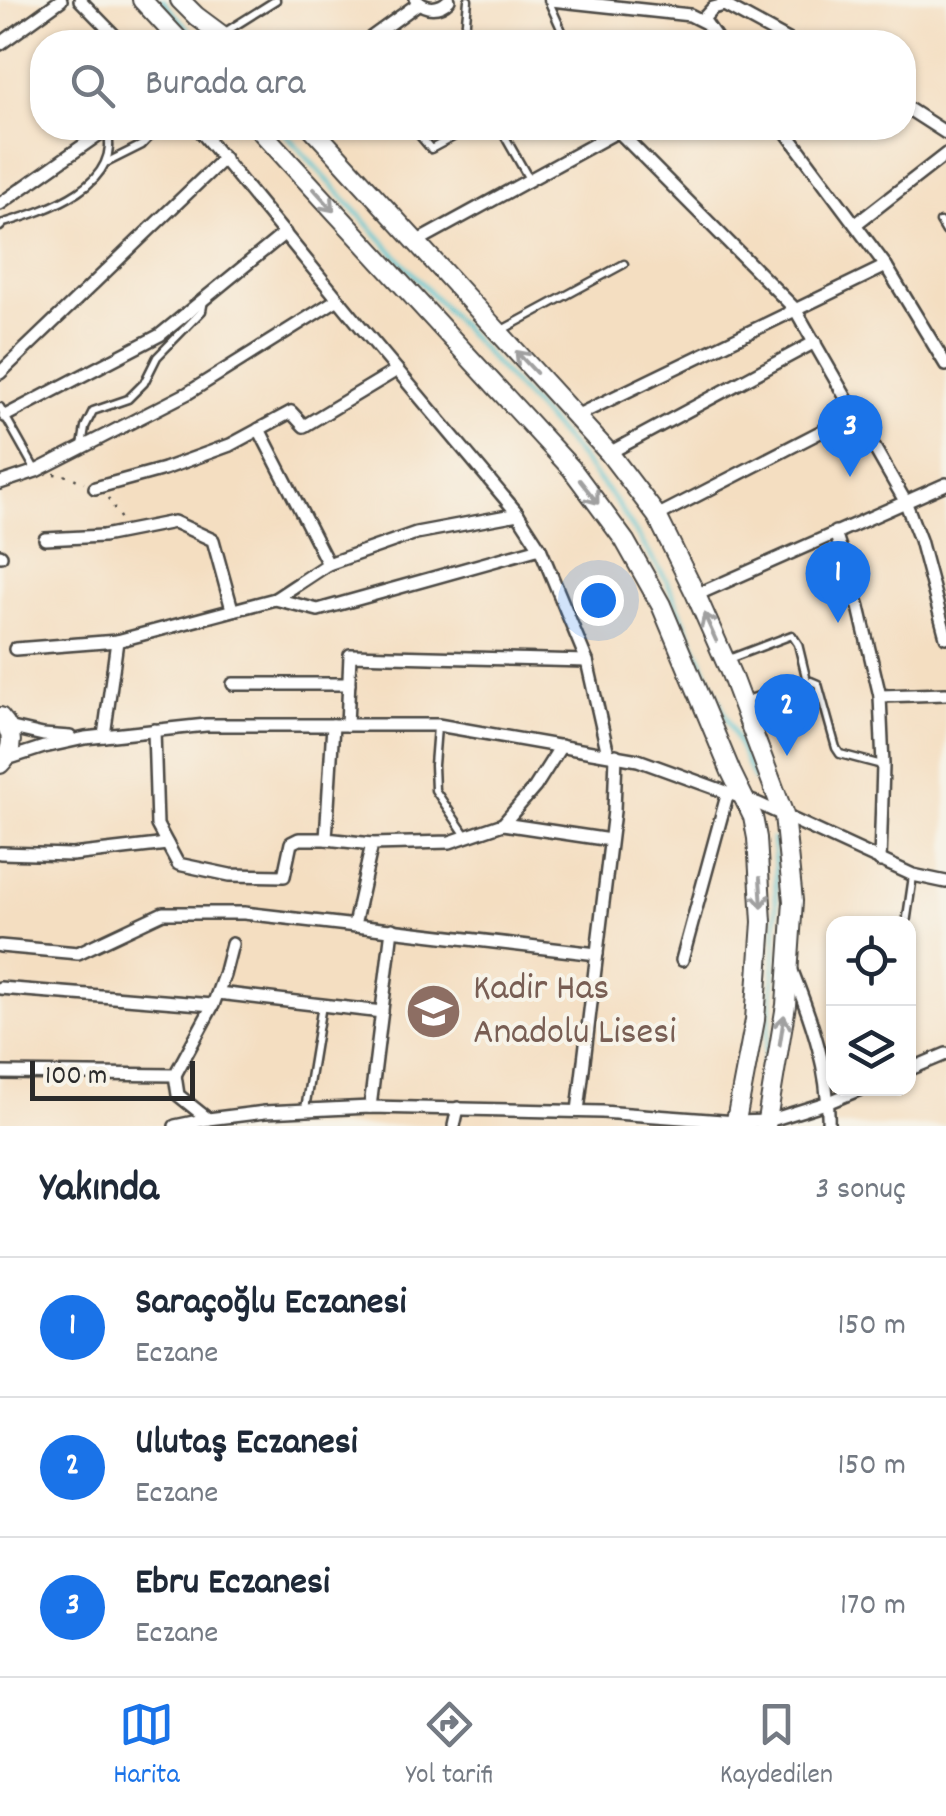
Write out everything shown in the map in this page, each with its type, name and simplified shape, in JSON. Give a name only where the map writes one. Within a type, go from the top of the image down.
[{"type":"main road","points":[[142,0],[170,30]]},
{"type":"main road","points":[[185,2],[216,30]]},
{"type":"main road","points":[[269,140],[545,439],[602,509],[660,605],[736,795],[753,817],[757,838],[762,922],[755,1020],[736,1124]]},
{"type":"main road","points":[[323,140],[608,453],[657,516],[696,595],[784,815],[792,901],[789,963],[767,1123]]},
{"type":"main road","points":[[2,762],[11,748],[3,717]]},
{"type":"street","points":[[0,44],[61,0]]},
{"type":"street","points":[[80,0],[110,30]]},
{"type":"street","points":[[381,30],[418,2],[432,8],[448,0]]},
{"type":"street","points":[[553,0],[686,14],[724,5],[770,30]]},
{"type":"street","points":[[916,113],[946,132]]},
{"type":"street","points":[[0,204],[91,140]]},
{"type":"street","points":[[208,140],[518,514],[540,548],[587,660],[612,755],[610,840],[578,1111]]},
{"type":"street","points":[[416,242],[597,140]]},
{"type":"street","points":[[624,140],[796,309],[904,501],[920,540],[946,638]]},
{"type":"street","points":[[792,140],[886,266],[946,365]]},
{"type":"street","points":[[856,224],[946,154]]},
{"type":"street","points":[[0,373],[224,158]]},
{"type":"street","points":[[2,412],[160,336],[285,233]]},
{"type":"street","points":[[576,416],[886,266]]},
{"type":"street","points":[[0,483],[36,471],[188,393],[338,298]]},
{"type":"street","points":[[608,453],[815,342]]},
{"type":"street","points":[[95,488],[230,445],[291,412],[304,426],[397,370]]},
{"type":"street","points":[[657,516],[855,414]]},
{"type":"street","points":[[259,429],[328,564]]},
{"type":"street","points":[[696,595],[946,484]]},
{"type":"street","points":[[15,649],[117,641],[275,598],[328,564],[416,533],[518,514]]},
{"type":"street","points":[[45,540],[102,536],[174,522],[213,540],[232,610]]},
{"type":"street","points":[[835,532],[859,607],[880,696],[884,766],[880,860]]},
{"type":"street","points":[[275,598],[318,610],[540,548]]},
{"type":"street","points":[[104,736],[117,641]]},
{"type":"street","points":[[347,725],[350,655],[587,660]]},
{"type":"street","points":[[233,684],[349,684]]},
{"type":"street","points":[[880,696],[946,694]]},
{"type":"street","points":[[3,717],[44,735],[85,738]]},
{"type":"street","points":[[2,762],[85,738],[206,725],[438,726],[638,760],[784,815],[913,875],[946,882]]},
{"type":"street","points":[[326,839],[333,725]]},
{"type":"street","points":[[154,730],[157,825],[178,864],[230,875],[284,876],[292,844],[299,839],[372,844],[450,842],[503,824],[610,840]]},
{"type":"street","points":[[503,824],[535,788],[561,746]]},
{"type":"street","points":[[682,960],[736,795]]},
{"type":"street","points":[[0,853],[72,855],[168,844]]},
{"type":"street","points":[[354,925],[372,844]]},
{"type":"street","points":[[0,946],[78,952],[163,913],[244,912],[597,954]]},
{"type":"street","points":[[370,1107],[392,929]]},
{"type":"street","points":[[208,1118],[178,1094],[175,1075],[215,999],[232,944]]},
{"type":"street","points":[[789,963],[815,1031],[829,1102],[828,1126]]},
{"type":"street","points":[[0,988],[322,1005],[382,1012]]},
{"type":"street","points":[[916,1067],[946,1054]]},
{"type":"street","points":[[0,1073],[175,1075]]},
{"type":"street","points":[[175,1126],[208,1118],[370,1107],[578,1111],[644,1121],[767,1123],[844,1096]]},
{"type":"street","points":[[454,1126],[458,1108]]},
{"type":"street","points":[[598,1126],[602,1112]]},
{"type":"lane","points":[[238,30],[276,0]]},
{"type":"lane","points":[[465,30],[468,0]]},
{"type":"lane","points":[[553,0],[563,30]]},
{"type":"lane","points":[[107,162],[111,140]]},
{"type":"lane","points":[[0,227],[40,212],[88,186],[107,162],[147,140]]},
{"type":"lane","points":[[423,140],[431,149],[448,140]]},
{"type":"lane","points":[[507,140],[530,180]]},
{"type":"lane","points":[[940,222],[946,232]]},
{"type":"lane","points":[[498,332],[624,264]]},
{"type":"lane","points":[[82,447],[93,411],[128,400],[144,383],[157,357],[202,311],[204,300]]},
{"type":"lane","points":[[2,412],[36,471]]},
{"type":"lane","points":[[724,660],[792,635],[807,681]]},
{"type":"lane","points":[[741,701],[807,681],[818,684],[840,754],[884,766]]},
{"type":"lane","points":[[438,726],[435,790],[467,836]]},
{"type":"lane","points":[[907,916],[913,875]]},
{"type":"lane","points":[[305,1110],[322,1005]]},
{"type":"waterway","points":[[162,0],[190,30]]},
{"type":"waterway","points":[[291,140],[576,452],[616,502],[667,581],[754,780]]},
{"type":"waterway","points":[[758,1097],[774,968],[773,839]]},
{"type":"place","name":"Ebru Eczanesi","points":[[850,477]]},
{"type":"place","name":"Saraçoğlu Eczanesi","points":[[838,623]]},
{"type":"place","name":"Ulutaş Eczanesi","points":[[787,756]]},
{"type":"place","name":"Kadir Has Anadolu Lisesi","points":[[434,1012]]}]
